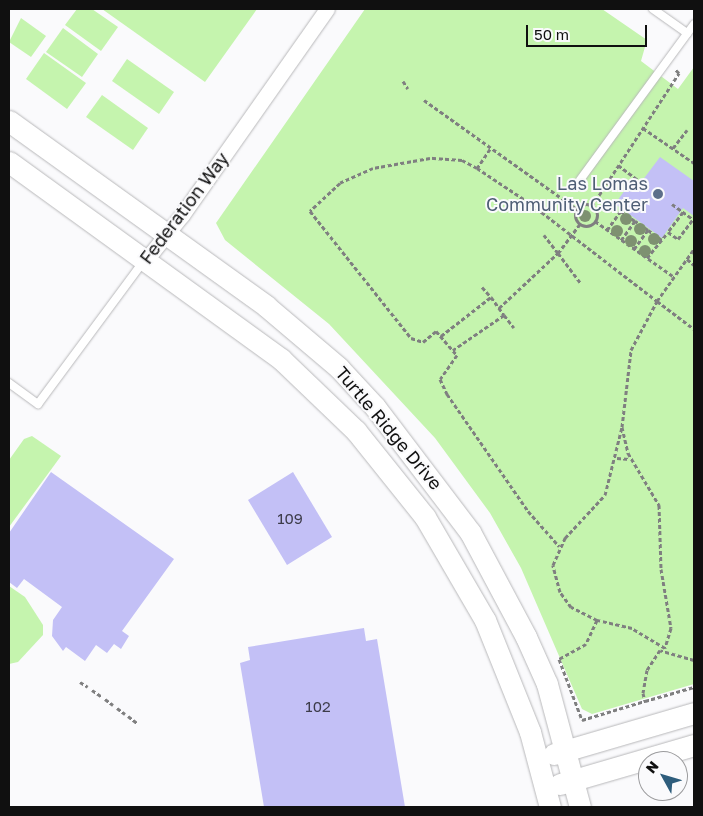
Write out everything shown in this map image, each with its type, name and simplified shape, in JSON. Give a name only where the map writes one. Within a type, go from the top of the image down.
[{"type":"street","name":"Federation Way","points":[[145,261],[168,233],[326,9]]},
{"type":"street","name":"Turtle Ridge Drive","points":[[9,121],[168,233],[266,306],[339,368],[441,489],[526,637],[547,684],[580,807]]},
{"type":"street","name":"Turtle Ridge Drive","points":[[9,162],[310,384],[391,473],[456,564],[485,620],[539,758],[549,797]]},
{"type":"street","points":[[539,758],[694,713]]},
{"type":"street","points":[[549,797],[574,780],[694,745]]},
{"type":"lane","points":[[653,9],[687,33]]},
{"type":"lane","points":[[580,180],[694,24]]},
{"type":"lane","name":"Federation Way","points":[[9,383],[38,404],[145,261]]},
{"type":"path","points":[[674,277],[595,221],[592,206],[679,73],[676,69]]},
{"type":"path","points":[[403,81],[408,89]]},
{"type":"path","points":[[424,100],[490,149],[577,209],[580,224]]},
{"type":"path","points":[[643,128],[694,163]]},
{"type":"path","points":[[673,148],[687,130]]},
{"type":"path","points":[[477,168],[490,149]]},
{"type":"path","points":[[559,546],[528,511],[447,394],[440,379],[457,355],[436,331],[423,342],[411,338],[310,211],[340,183],[373,168],[430,158],[462,160],[531,204],[570,238],[694,329]]},
{"type":"path","points":[[618,165],[643,184]]},
{"type":"path","points":[[668,232],[678,239],[694,220],[672,204]]},
{"type":"path","points":[[577,209],[592,206]]},
{"type":"path","points":[[607,230],[622,210],[662,240]]},
{"type":"path","points":[[647,258],[683,212]]},
{"type":"path","points":[[499,308],[558,252],[580,224],[595,221]]},
{"type":"path","points":[[621,240],[635,221]]},
{"type":"path","points":[[634,249],[648,230]]},
{"type":"path","points":[[544,235],[580,284]]},
{"type":"path","points":[[694,248],[656,302],[631,350],[622,426],[616,458],[605,495],[559,546],[553,565],[560,592],[578,613],[597,620],[632,628],[665,648],[694,660]]},
{"type":"path","points":[[687,259],[694,265]]},
{"type":"path","points":[[482,287],[514,328]]},
{"type":"path","points":[[441,336],[491,297]]},
{"type":"path","points":[[453,350],[504,314]]},
{"type":"path","points":[[622,426],[631,460],[659,505],[661,569],[671,614],[665,648],[647,670],[644,701]]},
{"type":"path","points":[[616,458],[631,460]]},
{"type":"path","points":[[597,620],[586,644],[559,659],[582,720],[694,687]]},
{"type":"path","points":[[80,682],[88,687]]},
{"type":"path","points":[[92,690],[113,705]]},
{"type":"path","points":[[117,708],[137,723]]},
{"type":"green space","points":[[77,9],[92,9],[118,27],[101,51],[65,25]]},
{"type":"green space","points":[[102,9],[257,9],[205,82]]},
{"type":"green space","points":[[365,9],[602,9],[647,40],[641,61],[678,89],[694,67],[694,684],[592,714],[582,709],[521,568],[490,513],[435,438],[329,324],[225,240],[216,223]]},
{"type":"green space","points":[[21,18],[46,36],[31,57],[9,42]]},
{"type":"green space","points":[[63,28],[98,54],[82,77],[46,52]]},
{"type":"green space","points":[[44,53],[86,83],[67,109],[26,79]]},
{"type":"green space","points":[[127,59],[174,92],[159,114],[112,81]]},
{"type":"green space","points":[[102,95],[148,128],[133,150],[86,117]]},
{"type":"green space","points":[[32,436],[61,456],[9,527],[9,460],[24,439]]},
{"type":"green space","points":[[9,586],[25,597],[43,625],[43,635],[18,662],[9,664]]},
{"type":"building","name":"Las Lomas Community Center","points":[[660,157],[694,181],[694,216],[683,208],[662,238],[615,204],[632,180],[639,185]]},
{"type":"building","points":[[51,472],[174,559],[122,631],[129,636],[121,649],[114,644],[107,653],[96,645],[85,661],[66,647],[63,651],[52,636],[53,620],[62,607],[24,579],[17,588],[9,582],[9,533]]},
{"type":"building","points":[[293,472],[332,537],[287,565],[248,500]]},
{"type":"building","points":[[364,628],[366,641],[377,639],[405,807],[264,807],[240,663],[250,660],[248,647]]},
{"type":"place","name":"Las Lomas Community Center","points":[[658,194]]}]
